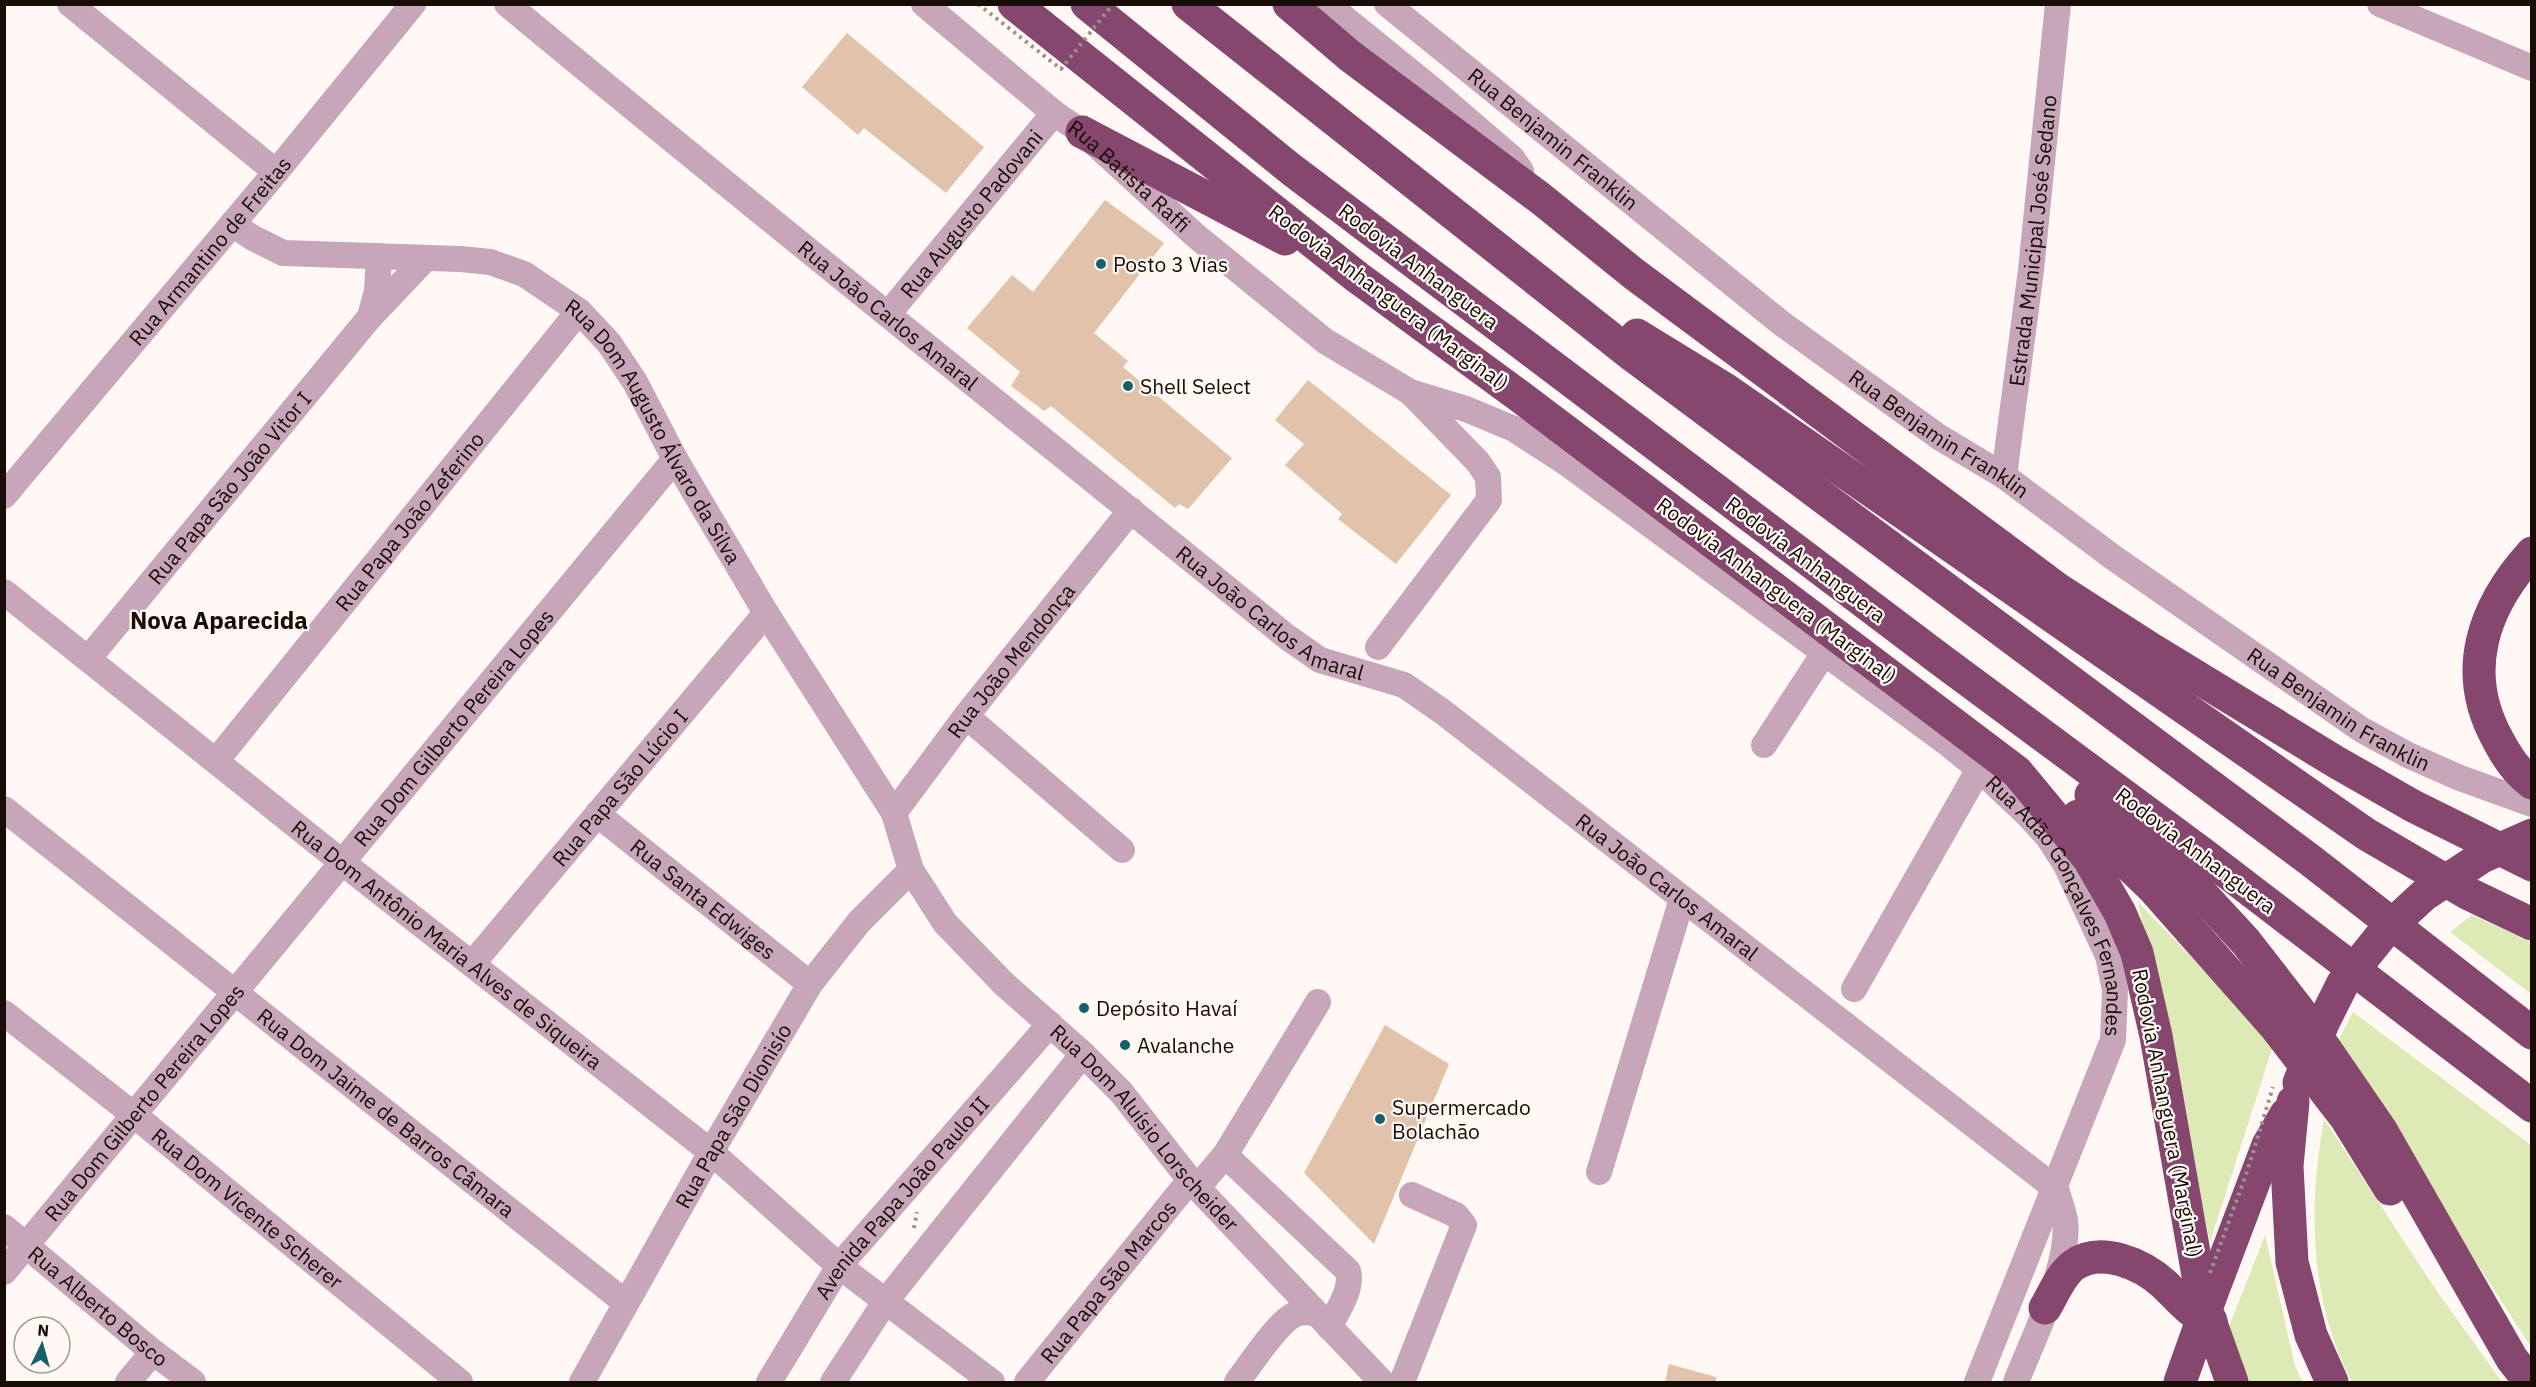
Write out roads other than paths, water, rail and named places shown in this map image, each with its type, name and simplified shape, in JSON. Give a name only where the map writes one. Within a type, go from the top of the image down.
[{"type":"highway","name":"Rodovia Anhanguera (Marginal)","points":[[1014,4],[1357,277],[1522,398],[2017,772],[2089,859],[2120,913],[2137,953],[2156,1036],[2202,1298],[2232,1383]]},
{"type":"highway","name":"Rodovia Anhanguera","points":[[1087,4],[1292,170],[1941,660],[2204,854],[2532,1106]]},
{"type":"highway","points":[[1188,4],[1384,162],[1642,362],[2310,860],[2532,1033]]},
{"type":"highway","points":[[1289,4],[1350,56],[1540,198],[1644,281],[2059,590],[2336,762],[2413,806],[2532,865]]},
{"type":"highway","points":[[1082,132],[1357,277]]},
{"type":"highway","points":[[1384,162],[1616,322],[1725,389],[2366,834],[2467,893],[2532,924]]},
{"type":"highway","points":[[2532,553],[2513,573],[2493,606],[2480,648],[2479,673],[2490,726],[2511,764],[2532,783]]},
{"type":"highway","points":[[2059,590],[2075,607],[2112,636],[2341,790],[2472,873],[2532,904]]},
{"type":"highway","points":[[1941,660],[2198,890],[2246,942],[2298,1008],[2381,1130],[2512,1359],[2530,1383]]},
{"type":"highway","points":[[2017,772],[2050,789],[2153,888],[2207,948],[2274,1025],[2346,1118],[2431,1251],[2452,1275],[2478,1297]]},
{"type":"highway","points":[[2180,1383],[2268,1145],[2293,1102],[2323,1023],[2343,983],[2385,931],[2424,895],[2482,857],[2532,835]]},
{"type":"highway","points":[[2293,1102],[2287,1166],[2292,1262],[2311,1335],[2332,1383]]},
{"type":"highway","points":[[2045,1308],[2067,1271],[2074,1264],[2100,1257],[2122,1260],[2142,1268],[2162,1282],[2193,1313],[2211,1321]]},
{"type":"street","points":[[70,4],[276,172]]},
{"type":"street","name":"Rua Armantino de Freitas","points":[[4,496],[276,172],[412,4]]},
{"type":"street","name":"Rua João Carlos Amaral","points":[[507,4],[669,138],[1287,637],[1320,660],[1404,685],[1443,712],[2056,1189]]},
{"type":"street","name":"Rua Batista Raffi","points":[[924,4],[1054,113],[1082,132],[1196,236],[1325,341],[1410,392],[1466,409],[1514,429],[1565,462],[1824,653]]},
{"type":"street","points":[[1327,4],[1512,158],[1540,198]]},
{"type":"street","name":"Rua Benjamin Franklin","points":[[1387,4],[1781,323],[1939,437],[2004,476],[2114,558],[2362,730],[2408,755],[2460,778],[2532,804]]},
{"type":"street","name":"Estrada Municipal José Sedano","points":[[2004,476],[2031,270],[2058,4]]},
{"type":"street","points":[[2380,4],[2532,68]]},
{"type":"street","name":"Rua Augusto Padovani","points":[[888,313],[1054,113]]},
{"type":"street","name":"Rua Dom Augusto Álvaro da Silva","points":[[232,224],[283,253],[490,262],[524,274],[579,310],[609,343],[635,382],[675,459],[766,613],[894,813],[911,870]]},
{"type":"street","name":"Rua Papa São João Vitor I","points":[[370,317],[376,291],[379,256]]},
{"type":"street","name":"Rua Papa São João Vitor I","points":[[88,659],[370,317],[426,258]]},
{"type":"street","name":"Rua Papa João Zeferino","points":[[216,760],[579,310]]},
{"type":"street","points":[[1378,647],[1489,500],[1488,477],[1478,462],[1410,392]]},
{"type":"street","name":"Rua Dom Gilberto Pereira Lopes","points":[[4,1272],[675,459]]},
{"type":"street","name":"Rua João Mendonça","points":[[894,813],[966,716],[1131,510]]},
{"type":"street","name":"Rua Dom Antônio Maria Alves de Siqueira","points":[[4,592],[343,864],[711,1152],[840,1266],[992,1383]]},
{"type":"street","name":"Rua Papa São Lúcio I","points":[[472,964],[766,613]]},
{"type":"street","points":[[1764,745],[1824,653]]},
{"type":"street","name":"Rua Adão Gonçalves Fernandes","points":[[1824,653],[1979,769],[2048,837],[2066,865],[2108,956],[2115,990],[2113,1040],[2056,1189],[1977,1383]]},
{"type":"street","points":[[966,716],[1122,850]]},
{"type":"street","points":[[1854,989],[1979,769]]},
{"type":"street","name":"Rua Dom Jaime de Barros Câmara","points":[[4,809],[626,1303]]},
{"type":"street","name":"Rua Santa Edwiges","points":[[597,814],[810,984]]},
{"type":"street","name":"Rua Papa São Dionisío","points":[[582,1383],[711,1152],[810,984],[859,922],[911,870]]},
{"type":"street","name":"Rua Dom Aluísio Lorscheider","points":[[911,870],[945,923],[1003,982],[1083,1054],[1121,1092],[1194,1184],[1382,1383]]},
{"type":"street","points":[[1599,1172],[1682,899]]},
{"type":"street","name":"Rua Papa São Marcos","points":[[1028,1383],[1194,1184],[1225,1155],[1318,1002]]},
{"type":"street","name":"Rua Dom Vicente Scherer","points":[[4,1013],[134,1115],[460,1383]]},
{"type":"street","name":"Avenida Papa João Paulo II","points":[[769,1383],[840,1266],[1050,1024]]},
{"type":"street","points":[[833,1383],[885,1302],[1083,1054]]},
{"type":"street","points":[[1225,1155],[1348,1271],[1350,1279],[1340,1307],[1322,1320],[1301,1313],[1293,1315],[1281,1325],[1237,1383]]},
{"type":"street","points":[[2016,1383],[2060,1264],[2065,1239],[2065,1220],[2056,1189]]},
{"type":"street","points":[[1402,1383],[1464,1225],[1456,1215],[1412,1195]]},
{"type":"street","name":"Rua Alberto Bosco","points":[[4,1227],[193,1383]]},
{"type":"street","points":[[1281,1325],[1288,1307],[1290,1287]]},
{"type":"street","points":[[128,1383],[153,1352]]},
{"type":"place","name":"Posto 3 Vias","points":[[1101,264]]},
{"type":"place","name":"Shell Select","points":[[1128,386]]},
{"type":"place","name":"Depósito Havaí","points":[[1084,1008]]},
{"type":"place","name":"Avalanche","points":[[1125,1045]]},
{"type":"place","name":"Supermercado Bolachão","points":[[1380,1119]]},
{"type":"district","name":"Nova Aparecida","points":[[219,620]]}]
